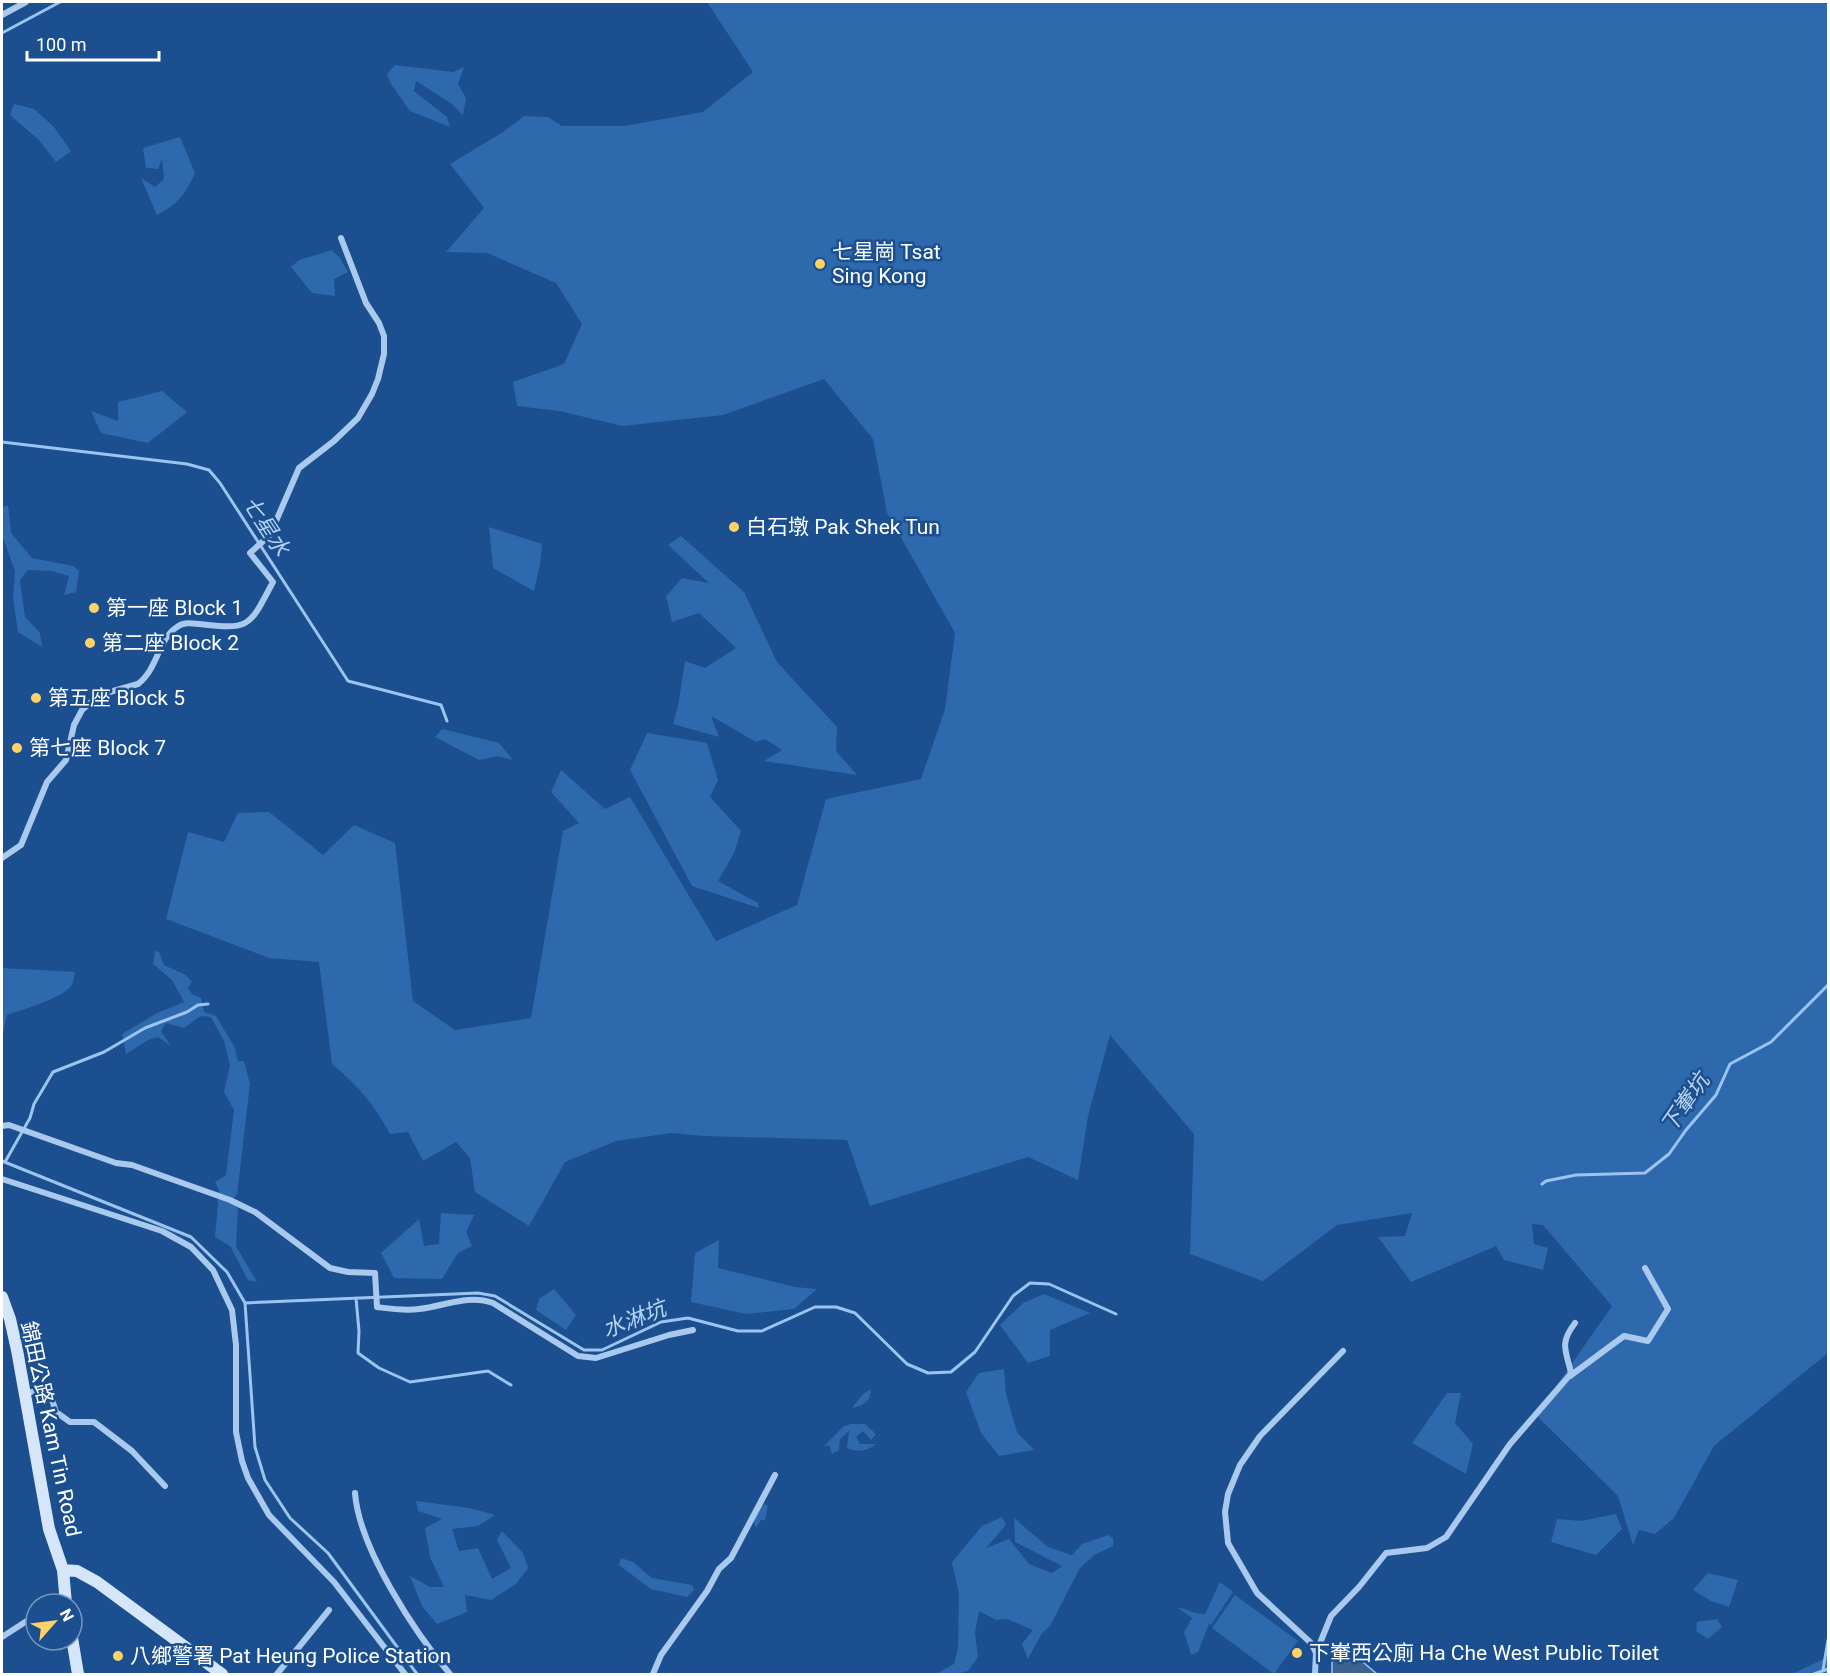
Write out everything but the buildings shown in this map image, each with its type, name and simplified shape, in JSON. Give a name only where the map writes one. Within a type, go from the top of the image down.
[{"type":"main road","name":"錦田公路 Kam Tin Road","points":[[2,1297],[14,1335],[49,1529],[63,1570],[62,1592]]},
{"type":"main road","points":[[63,1570],[77,1571],[97,1582],[222,1674]]},
{"type":"main road","points":[[74,1652],[78,1674]]},
{"type":"street","points":[[2,15],[26,2]]},
{"type":"street","points":[[2,858],[21,845],[46,782],[66,760],[77,717],[87,704],[105,693],[138,684],[143,680],[152,670],[168,636],[176,627],[190,623],[230,628],[246,623],[254,615],[273,582],[250,553],[265,542],[270,535],[299,468],[334,441],[358,418],[372,394],[384,354],[384,336],[379,323],[366,303],[340,238]]},
{"type":"street","points":[[2,1126],[9,1125],[116,1163],[142,1168],[230,1200],[252,1211],[330,1268],[348,1272],[375,1273],[377,1307],[404,1311],[466,1299],[484,1300],[493,1303],[578,1356],[585,1358],[596,1358],[669,1335],[693,1330]]},
{"type":"street","points":[[2,1179],[162,1231],[191,1247],[213,1270],[232,1310],[236,1345],[235,1424],[242,1461],[248,1478],[269,1515],[334,1582],[405,1674]]},
{"type":"street","points":[[1315,1674],[1316,1653],[1331,1616],[1365,1581],[1386,1553],[1431,1547],[1449,1534],[1510,1444],[1569,1376],[1624,1336],[1648,1341],[1668,1309],[1645,1268]]},
{"type":"street","points":[[1569,1376],[1571,1373],[1564,1340],[1575,1323]]},
{"type":"street","points":[[1316,1653],[1307,1638],[1262,1599],[1252,1587],[1228,1543],[1225,1512],[1232,1482],[1249,1450],[1343,1351]]},
{"type":"street","points":[[25,1394],[48,1387],[56,1412],[70,1422],[94,1422],[132,1451],[165,1486]]},
{"type":"street","points":[[653,1674],[661,1656],[720,1569],[731,1558],[775,1475]]},
{"type":"street","points":[[355,1493],[357,1515],[382,1572],[399,1602],[450,1674]]},
{"type":"street","points":[[277,1674],[329,1610]]},
{"type":"street","points":[[2,1637],[24,1623]]},
{"type":"shaded area","points":[[707,2],[1828,2],[1828,1353],[1714,1446],[1674,1518],[1655,1534],[1639,1530],[1633,1545],[1618,1496],[1536,1415],[1612,1306],[1543,1225],[1532,1224],[1534,1244],[1548,1248],[1543,1270],[1504,1260],[1496,1246],[1411,1282],[1378,1237],[1405,1236],[1412,1213],[1337,1225],[1263,1281],[1190,1254],[1194,1134],[1110,1035],[1088,1116],[1078,1180],[1028,1157],[870,1206],[847,1140],[671,1133],[616,1141],[565,1162],[529,1226],[475,1192],[470,1158],[456,1142],[423,1161],[408,1132],[390,1134],[365,1096],[332,1064],[319,962],[269,958],[166,919],[188,832],[224,842],[238,813],[269,812],[323,855],[354,825],[395,843],[413,1001],[455,1030],[531,1018],[563,831],[579,823],[551,792],[561,770],[605,809],[630,797],[716,941],[797,905],[826,799],[921,779],[945,709],[955,633],[887,513],[873,439],[824,379],[723,415],[623,426],[559,411],[517,406],[513,382],[564,364],[582,324],[556,283],[487,253],[446,252],[484,208],[450,164],[503,132],[524,116],[548,117],[562,126],[624,126],[703,112],[753,72]]},
{"type":"shaded area","points":[[395,65],[453,72],[464,67],[458,84],[466,98],[463,115],[452,104],[416,81],[414,91],[447,117],[450,127],[410,111],[391,84],[387,74]]},
{"type":"shaded area","points":[[14,104],[34,109],[54,127],[71,151],[56,162],[39,140],[10,115]]},
{"type":"shaded area","points":[[180,137],[195,173],[180,198],[157,215],[141,178],[155,187],[164,179],[162,159],[158,169],[146,168],[143,148]]},
{"type":"shaded area","points":[[332,250],[348,272],[334,279],[335,296],[312,293],[291,267],[299,260]]},
{"type":"shaded area","points":[[162,391],[187,412],[148,443],[101,433],[91,411],[118,421],[118,402]]},
{"type":"shaded area","points":[[8,505],[11,533],[32,558],[73,566],[79,571],[76,592],[64,595],[69,576],[51,571],[28,570],[20,580],[25,617],[40,633],[42,647],[18,632],[13,598],[15,571],[2,535],[2,508]]},
{"type":"shaded area","points":[[489,527],[542,544],[534,591],[493,568]]},
{"type":"shaded area","points":[[681,536],[744,592],[777,662],[837,727],[836,751],[857,775],[764,761],[782,750],[765,739],[756,742],[711,716],[719,737],[673,724],[685,661],[705,668],[736,648],[699,613],[672,622],[666,596],[682,578],[709,583],[668,545]]},
{"type":"shaded area","points":[[442,729],[499,743],[513,760],[498,756],[479,760],[435,737]]},
{"type":"shaded area","points":[[647,733],[707,743],[718,780],[710,797],[741,831],[734,853],[718,881],[758,903],[759,908],[692,886],[630,770]]},
{"type":"shaded area","points":[[155,951],[159,952],[164,965],[186,975],[192,982],[188,988],[192,994],[201,998],[204,1012],[216,1016],[234,1046],[238,1061],[244,1061],[250,1084],[237,1195],[231,1200],[238,1207],[236,1246],[257,1282],[248,1280],[230,1246],[215,1237],[219,1190],[215,1182],[226,1175],[234,1110],[224,1092],[230,1065],[224,1041],[211,1017],[201,1016],[184,1028],[166,1023],[161,1031],[171,1046],[158,1037],[150,1039],[126,1054],[122,1034],[157,1013],[184,1002],[172,980],[153,964]]},
{"type":"shaded area","points":[[2,968],[75,972],[72,984],[59,995],[7,1015],[2,1038]]},
{"type":"shaded area","points":[[441,1213],[474,1215],[466,1232],[472,1246],[458,1253],[442,1279],[394,1278],[381,1253],[419,1219],[424,1246],[439,1244]]},
{"type":"shaded area","points":[[719,1240],[718,1268],[795,1287],[817,1289],[794,1309],[746,1314],[691,1302],[695,1253]]},
{"type":"shaded area","points":[[554,1289],[576,1315],[566,1330],[536,1310],[539,1299]]},
{"type":"shaded area","points":[[1044,1294],[1090,1313],[1050,1330],[1050,1356],[1028,1363],[1000,1325],[1023,1303]]},
{"type":"shaded area","points":[[1004,1369],[1006,1394],[1017,1432],[1034,1450],[999,1456],[981,1433],[966,1392],[979,1373]]},
{"type":"shaded area","points":[[871,1389],[870,1397],[866,1402],[852,1408],[863,1394]]},
{"type":"shaded area","points":[[1447,1393],[1461,1393],[1455,1423],[1473,1444],[1466,1474],[1412,1443]]},
{"type":"shaded area","points":[[865,1424],[876,1434],[871,1440],[863,1431],[856,1437],[860,1444],[876,1444],[862,1450],[847,1448],[849,1431],[840,1439],[839,1450],[832,1454],[829,1445],[823,1447],[844,1426]]},
{"type":"shaded area","points":[[416,1501],[469,1508],[495,1515],[478,1526],[452,1529],[459,1551],[478,1548],[492,1579],[511,1568],[497,1540],[502,1531],[523,1553],[528,1568],[516,1584],[491,1600],[465,1595],[467,1612],[437,1624],[422,1606],[410,1576],[430,1587],[444,1587],[430,1557],[425,1528],[442,1519],[418,1511]]},
{"type":"shaded area","points":[[765,1504],[768,1506],[765,1520],[761,1520],[756,1528],[754,1523],[757,1509]]},
{"type":"shaded area","points":[[1616,1514],[1622,1529],[1596,1555],[1551,1542],[1557,1519],[1581,1521]]},
{"type":"shaded area","points":[[1002,1517],[1006,1525],[986,1548],[1009,1539],[1029,1564],[1052,1573],[1062,1566],[1015,1542],[1014,1518],[1048,1547],[1072,1555],[1082,1544],[1108,1535],[1113,1538],[1113,1546],[1094,1555],[1080,1568],[1050,1626],[1042,1633],[1028,1659],[1022,1644],[1033,1630],[1007,1619],[996,1620],[979,1611],[975,1633],[978,1657],[968,1671],[956,1674],[936,1674],[954,1664],[958,1648],[959,1594],[952,1562],[982,1526]]},
{"type":"shaded area","points":[[621,1558],[633,1562],[652,1578],[692,1585],[694,1590],[687,1597],[651,1589],[619,1565]]},
{"type":"shaded area","points":[[1708,1573],[1738,1580],[1729,1607],[1711,1601],[1693,1590]]},
{"type":"shaded area","points":[[1220,1582],[1233,1592],[1211,1625],[1209,1624],[1198,1652],[1191,1655],[1184,1632],[1192,1618],[1178,1608],[1205,1614]]},
{"type":"shaded area","points":[[1235,1595],[1298,1641],[1274,1674],[1212,1628]]},
{"type":"shaded area","points":[[1717,1619],[1722,1627],[1708,1639],[1696,1631],[1697,1622]]},
{"type":"shaded area","points":[[1340,1646],[1345,1647],[1377,1674],[1332,1674],[1332,1659]]},
{"type":"shaded area","points":[[1828,1657],[1828,1674],[1792,1674]]},
{"type":"waterway","points":[[2,33],[60,2]]},
{"type":"waterway","name":"七星水","points":[[2,442],[187,464],[209,470],[220,483],[348,681],[441,705],[447,721]]},
{"type":"waterway","name":"下輋坑","points":[[1542,1184],[1546,1181],[1576,1175],[1645,1173],[1669,1154],[1716,1095],[1730,1064],[1771,1042],[1828,985]]},
{"type":"waterway","points":[[5,1162],[53,1072],[104,1052],[145,1028],[187,1012],[198,1005],[208,1004]]},
{"type":"waterway","points":[[2,1161],[191,1237],[227,1272],[245,1303],[255,1447],[265,1480],[290,1518],[328,1553],[417,1674]]},
{"type":"waterway","name":"水淋坑","points":[[245,1303],[478,1293],[495,1296],[584,1350],[602,1350],[661,1322],[688,1318],[738,1331],[762,1331],[815,1307],[836,1307],[855,1313],[907,1364],[928,1373],[951,1372],[975,1352],[1013,1296],[1030,1283],[1049,1284],[1116,1314]]},
{"type":"waterway","points":[[356,1298],[358,1353],[379,1368],[410,1382],[488,1371],[511,1385]]},
{"type":"waterway","points":[[1823,1670],[1828,1640]]},
{"type":"waterway","points":[[1814,1674],[1828,1669]]},
{"type":"place","name":"七星崗 Tsat Sing Kong","points":[[820,264]]},
{"type":"place","name":"白石墩 Pak Shek Tun","points":[[734,527]]},
{"type":"place","name":"第一座 Block 1","points":[[94,608]]},
{"type":"place","name":"第二座 Block 2","points":[[90,643]]},
{"type":"place","name":"第五座 Block 5","points":[[36,698]]},
{"type":"place","name":"第七座 Block 7","points":[[17,748]]},
{"type":"place","name":"下輋西公廁 Ha Che West Public Toilet","points":[[1297,1653]]},
{"type":"place","name":"八鄉警署 Pat Heung Police Station","points":[[118,1656]]}]
